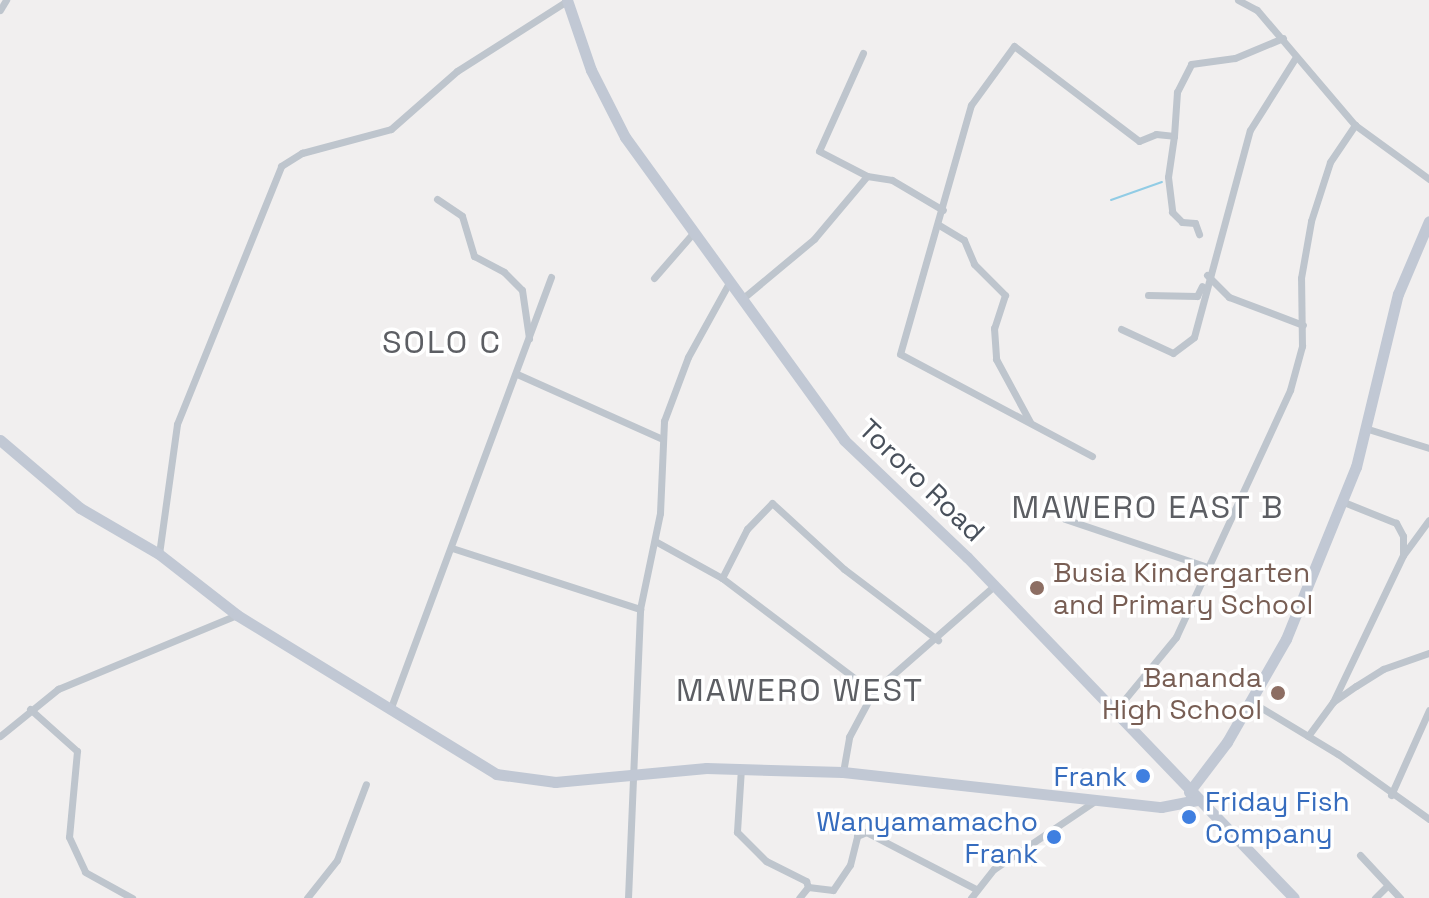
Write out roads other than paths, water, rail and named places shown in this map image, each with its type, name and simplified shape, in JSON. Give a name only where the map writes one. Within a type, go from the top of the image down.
[{"type":"main road","name":"Tororo Road","points":[[567,1],[614,119],[857,455],[994,586],[1294,898]]},
{"type":"main road","points":[[0,440],[80,508],[159,554],[237,615],[389,712],[504,776],[555,782],[741,768],[843,772],[1172,808],[1194,796],[1286,639],[1368,429],[1398,294],[1429,221]]},
{"type":"street","points":[[0,10],[6,0]]},
{"type":"street","points":[[1238,0],[1253,2],[1355,125],[1429,179]]},
{"type":"street","points":[[159,554],[177,424],[281,166],[302,153],[391,129],[457,71],[567,1]]},
{"type":"street","points":[[1199,234],[1195,223],[1182,222],[1172,212],[1168,177],[1177,92],[1191,64],[1235,58],[1283,38]]},
{"type":"street","points":[[1092,456],[900,354],[971,105],[1014,46],[1139,141],[1156,134],[1174,136]]},
{"type":"street","points":[[863,53],[819,151],[867,176],[892,180],[943,210]]},
{"type":"street","points":[[1121,329],[1178,351],[1200,325],[1208,273],[1250,130],[1296,57]]},
{"type":"street","points":[[1115,711],[1171,645],[1205,566],[1290,390],[1303,325],[1301,278],[1311,221],[1330,162],[1355,125]]},
{"type":"street","points":[[742,299],[814,239],[867,176]]},
{"type":"street","points":[[437,199],[462,216],[474,256],[504,272],[522,290],[529,344]]},
{"type":"street","points":[[939,225],[964,240],[974,264],[1003,290],[994,328],[996,359],[1031,424]]},
{"type":"street","points":[[654,278],[695,231]]},
{"type":"street","points":[[1148,295],[1197,296],[1208,273]]},
{"type":"street","points":[[1208,273],[1229,297],[1303,325]]},
{"type":"street","points":[[389,712],[529,344],[551,277]]},
{"type":"street","points":[[628,898],[640,609],[655,541],[667,407],[682,371],[730,281]]},
{"type":"street","points":[[517,374],[662,439]]},
{"type":"street","points":[[1368,429],[1429,448]]},
{"type":"street","points":[[1341,501],[1396,523],[1403,536],[1403,555]]},
{"type":"street","points":[[722,578],[747,529],[772,503],[844,569],[938,640]]},
{"type":"street","points":[[1065,519],[1205,566]]},
{"type":"street","points":[[1308,736],[1333,702],[1403,555],[1429,520]]},
{"type":"street","points":[[655,541],[722,578],[873,692]]},
{"type":"street","points":[[452,548],[640,609]]},
{"type":"street","points":[[843,772],[849,737],[873,692],[938,640],[994,586]]},
{"type":"street","points":[[0,736],[58,689],[237,615]]},
{"type":"street","points":[[1333,702],[1383,669],[1429,653]]},
{"type":"street","points":[[1248,700],[1308,736],[1429,819]]},
{"type":"street","points":[[30,709],[77,751],[69,837],[85,872],[132,898]]},
{"type":"street","points":[[1391,795],[1429,710]]},
{"type":"street","points":[[741,768],[737,832],[766,861],[806,881],[808,887]]},
{"type":"street","points":[[307,898],[337,860],[366,784]]},
{"type":"street","points":[[971,898],[976,889],[1047,829],[1095,801]]},
{"type":"street","points":[[808,887],[833,890],[847,872],[857,836],[866,832],[976,889]]},
{"type":"street","points":[[1360,855],[1400,898]]},
{"type":"street","points":[[1375,898],[1387,886]]},
{"type":"street","points":[[799,898],[808,887]]},
{"type":"waterway","points":[[1111,200],[1162,182]]},
{"type":"place","name":"Busia Kindergarten and Primary School","points":[[1037,588]]},
{"type":"place","name":"Bananda High School","points":[[1278,693]]},
{"type":"place","name":"Frank","points":[[1143,776]]},
{"type":"place","name":"Friday Fish Company","points":[[1189,817]]},
{"type":"place","name":"Wanyamamacho Frank","points":[[1054,837]]},
{"type":"district","name":"SOLO C","points":[[442,342]]},
{"type":"district","name":"MAWERO EAST B","points":[[1148,507]]},
{"type":"district","name":"MAWERO WEST","points":[[800,690]]}]
